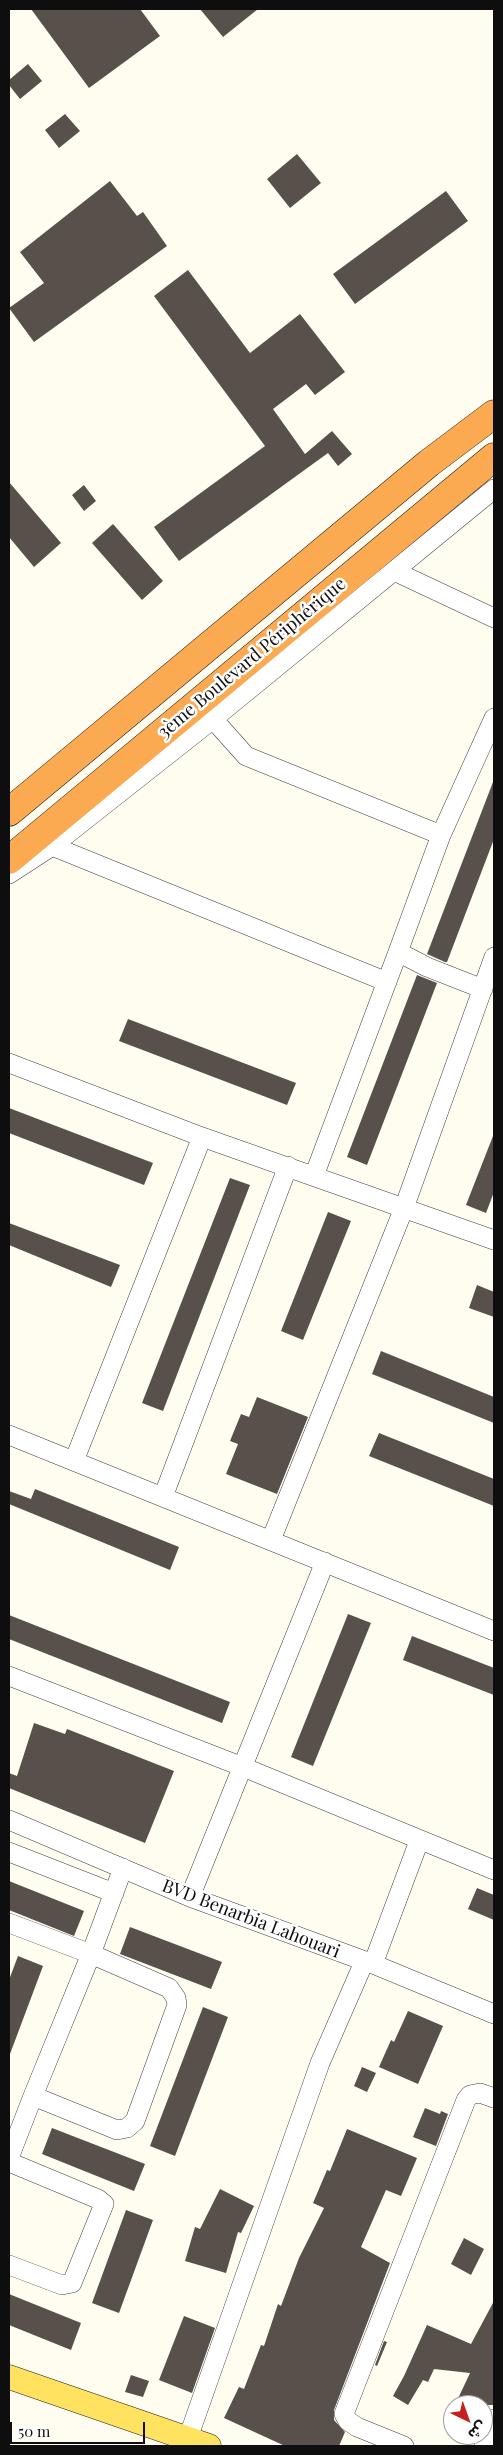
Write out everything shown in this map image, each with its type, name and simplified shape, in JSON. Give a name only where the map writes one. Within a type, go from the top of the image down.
[{"type":"highway","name":"3ème Boulevard Périphérique","points":[[9,812],[429,463],[494,414]]},
{"type":"highway","name":"3ème Boulevard Périphérique","points":[[9,860],[494,457]]},
{"type":"main road","points":[[9,2377],[199,2442]]},
{"type":"street","points":[[9,874],[52,846],[213,719],[494,489]]},
{"type":"street","points":[[394,571],[494,618]]},
{"type":"street","points":[[314,1176],[441,835],[494,718]]},
{"type":"street","points":[[213,719],[246,756],[441,835]]},
{"type":"street","points":[[52,846],[387,982]]},
{"type":"street","points":[[398,952],[427,967],[483,989]]},
{"type":"street","points":[[271,1540],[404,1208],[494,959]]},
{"type":"street","points":[[9,1063],[202,1137],[494,1240]]},
{"type":"street","points":[[74,1461],[202,1137]]},
{"type":"street","points":[[163,1497],[288,1166]]},
{"type":"street","points":[[9,1435],[494,1631]]},
{"type":"street","points":[[190,1897],[325,1562]]},
{"type":"street","points":[[9,1676],[243,1767],[419,1841],[494,1870]]},
{"type":"street","name":"BVD Benarbia Lahouari","points":[[9,1820],[190,1897],[368,1963],[494,2014]]},
{"type":"street","points":[[199,2442],[320,2063],[368,1963],[419,1841]]},
{"type":"street","points":[[9,1852],[114,1893]]},
{"type":"street","points":[[9,2158],[91,1954],[123,1868]]},
{"type":"street","points":[[9,1923],[91,1954],[169,1988],[176,1998],[177,2005],[135,2121],[127,2128],[117,2130],[34,2096]]},
{"type":"street","points":[[404,2446],[357,2427],[348,2421],[344,2414],[466,2100],[470,2096],[480,2093],[494,2098]]},
{"type":"street","points":[[9,2162],[98,2199],[104,2204],[72,2284],[62,2285],[9,2264]]},
{"type":"street","points":[[484,2446],[494,2419]]},
{"type":"building","points":[[31,9],[140,9],[160,36],[89,88]]},
{"type":"building","points":[[200,9],[258,9],[223,37]]},
{"type":"building","points":[[28,64],[42,81],[20,99],[9,85],[9,80]]},
{"type":"building","points":[[65,114],[80,131],[59,148],[45,130]]},
{"type":"building","points":[[297,154],[321,183],[290,208],[267,179]]},
{"type":"building","points":[[110,181],[137,216],[143,212],[167,246],[34,342],[9,308],[44,283],[20,252]]},
{"type":"building","points":[[446,191],[468,221],[355,304],[333,274]]},
{"type":"building","points":[[188,270],[250,353],[300,314],[345,372],[315,395],[306,384],[273,409],[305,454],[332,431],[352,454],[338,466],[328,453],[179,561],[154,527],[265,446],[154,296]]},
{"type":"building","points":[[9,482],[61,543],[34,567],[9,537]]},
{"type":"building","points":[[84,485],[96,501],[84,511],[72,495]]},
{"type":"building","points":[[113,524],[163,581],[142,600],[92,543]]},
{"type":"building","points":[[493,782],[494,839],[447,962],[445,962],[427,954]]},
{"type":"building","points":[[417,975],[437,983],[367,1165],[347,1157]]},
{"type":"building","points":[[128,1019],[296,1083],[287,1105],[119,1041]]},
{"type":"building","points":[[9,1108],[153,1163],[144,1185],[9,1133]]},
{"type":"building","points":[[493,1136],[494,1192],[486,1213],[466,1205]]},
{"type":"building","points":[[230,1178],[250,1185],[163,1411],[142,1403]]},
{"type":"building","points":[[328,1212],[351,1221],[303,1340],[281,1331]]},
{"type":"building","points":[[9,1223],[120,1265],[111,1287],[9,1245]]},
{"type":"building","points":[[477,1285],[494,1292],[494,1317],[469,1308]]},
{"type":"building","points":[[381,1351],[494,1397],[494,1423],[372,1374]]},
{"type":"building","points":[[257,1397],[308,1417],[277,1494],[226,1474],[238,1444],[230,1441],[241,1414],[249,1417]]},
{"type":"building","points":[[379,1433],[494,1479],[494,1506],[369,1456]]},
{"type":"building","points":[[35,1489],[179,1547],[170,1570],[9,1504],[9,1491],[31,1499]]},
{"type":"building","points":[[348,1614],[371,1623],[313,1766],[291,1757]]},
{"type":"building","points":[[9,1615],[230,1702],[222,1723],[9,1639]]},
{"type":"building","points":[[412,1636],[494,1668],[494,1695],[403,1660]]},
{"type":"building","points":[[34,1723],[65,1734],[67,1729],[174,1771],[145,1843],[9,1788],[9,1773],[17,1776]]},
{"type":"building","points":[[9,1881],[84,1911],[74,1936],[9,1910]]},
{"type":"building","points":[[477,1888],[494,1895],[494,1920],[468,1909]]},
{"type":"building","points":[[130,1927],[222,1962],[211,1989],[120,1954]]},
{"type":"building","points":[[18,1956],[43,1966],[10,2054],[9,1980]]},
{"type":"building","points":[[203,2007],[228,2017],[175,2156],[150,2146]]},
{"type":"building","points":[[408,2011],[443,2026],[418,2084],[379,2067],[391,2040],[394,2042]]},
{"type":"building","points":[[362,2067],[376,2073],[367,2092],[354,2086]]},
{"type":"building","points":[[425,2108],[440,2114],[441,2111],[448,2114],[436,2146],[413,2137]]},
{"type":"building","points":[[52,2128],[145,2164],[134,2191],[42,2154]]},
{"type":"building","points":[[347,2129],[417,2158],[401,2196],[386,2190],[361,2247],[390,2263],[334,2410],[334,2420],[345,2432],[339,2446],[285,2446],[224,2418],[239,2387],[244,2389],[261,2345],[264,2346],[278,2304],[281,2306],[299,2258],[324,2208],[313,2203],[327,2170],[330,2171]]},
{"type":"building","points":[[220,2189],[254,2206],[241,2233],[238,2232],[226,2273],[185,2261],[195,2227],[200,2229]]},
{"type":"building","points":[[126,2210],[153,2220],[119,2313],[92,2303]]},
{"type":"building","points":[[464,2238],[484,2249],[471,2275],[451,2264]]},
{"type":"building","points":[[9,2294],[81,2323],[71,2350],[9,2325]]},
{"type":"building","points":[[494,2301],[494,2405],[493,2395],[460,2395],[470,2373],[434,2369],[428,2382],[423,2380],[408,2405],[393,2396],[427,2325],[471,2344]]},
{"type":"building","points":[[184,2316],[215,2328],[192,2393],[159,2380]]},
{"type":"building","points":[[384,2341],[387,2342],[377,2366],[375,2365]]},
{"type":"building","points":[[131,2375],[149,2381],[143,2397],[125,2392]]}]
